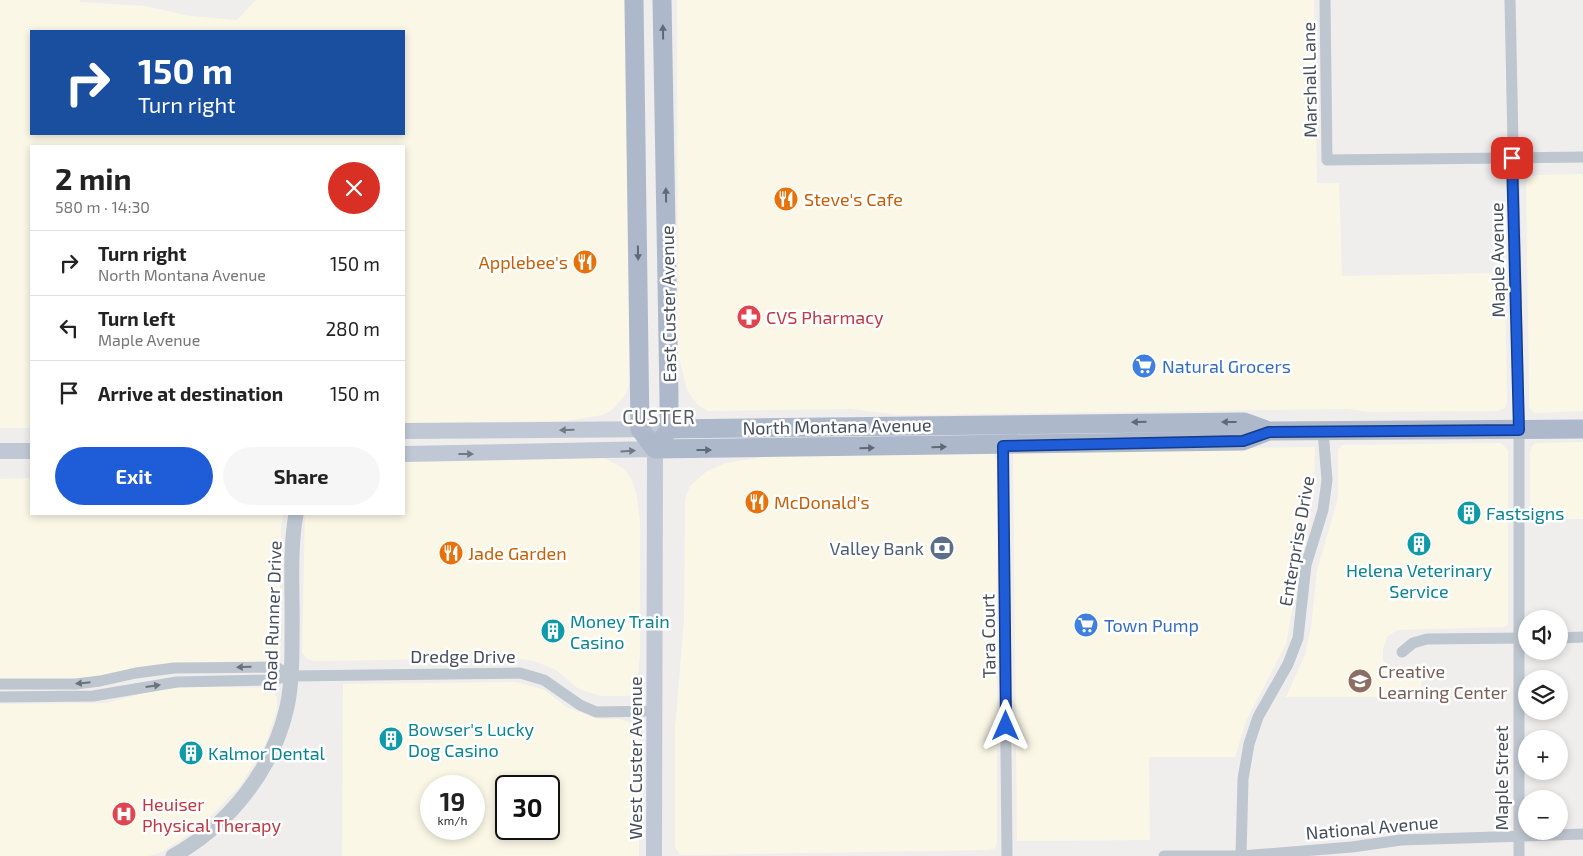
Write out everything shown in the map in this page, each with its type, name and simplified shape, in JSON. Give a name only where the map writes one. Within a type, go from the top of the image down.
[{"type":"main road","name":"East Custer Avenue","points":[[634,0],[640,429]]},
{"type":"main road","name":"East Custer Avenue","points":[[662,0],[669,429]]},
{"type":"main road","name":"North Montana Avenue","points":[[405,431],[1244,422],[1269,432]]},
{"type":"main road","points":[[640,429],[655,449],[669,429]]},
{"type":"main road","name":"North Montana Avenue","points":[[405,454],[1243,441],[1269,432],[1583,429]]},
{"type":"main road","name":"West Custer Avenue","points":[[654,856],[655,449]]},
{"type":"main road","points":[[0,451],[30,451]]},
{"type":"street","name":"Marshall Lane","points":[[1325,0],[1327,160],[1512,158]]},
{"type":"street","name":"Maple Avenue","points":[[1510,0],[1519,430]]},
{"type":"street","points":[[1512,158],[1583,157]]},
{"type":"street","name":"Maple Street","points":[[1519,430],[1522,610]]},
{"type":"street","name":"Enterprise Drive","points":[[1241,856],[1243,779],[1249,744],[1258,718],[1288,664],[1298,638],[1306,565],[1323,510],[1327,480],[1323,432]]},
{"type":"street","name":"Tara Court","points":[[1003,446],[1007,856]]},
{"type":"street","name":"Road Runner Drive","points":[[173,856],[196,842],[221,822],[257,779],[280,731],[291,676],[293,541],[296,515]]},
{"type":"street","points":[[1568,638],[1583,637]]},
{"type":"street","points":[[1402,652],[1413,643],[1427,639],[1518,638]]},
{"type":"street","name":"Maple Street","points":[[1520,790],[1522,660]]},
{"type":"street","name":"Dredge Drive","points":[[0,684],[76,684],[100,681],[136,672],[174,668],[276,667],[291,676]]},
{"type":"street","name":"Dredge Drive","points":[[0,697],[93,696],[177,682],[269,680],[291,676],[520,672],[544,680],[580,704],[596,712],[655,711]]},
{"type":"street","name":"National Avenue","points":[[1164,856],[1241,856],[1352,851],[1401,840],[1518,834]]},
{"type":"street","name":"National Avenue","points":[[1568,834],[1583,834]]},
{"type":"street","name":"Maple Street","points":[[1519,840],[1519,856]]},
{"type":"shaded area","points":[[0,0],[80,0],[80,2],[146,6],[190,16],[237,20],[256,0],[624,0],[631,378],[626,394],[612,410],[602,415],[566,421],[405,423],[405,145],[30,145],[30,428],[0,428]]},
{"type":"shaded area","points":[[677,0],[1314,0],[1317,183],[1339,183],[1342,276],[1501,273],[1505,277],[1507,403],[1505,408],[1497,411],[1372,412],[1347,409],[900,415],[851,409],[708,411],[698,405],[687,390],[678,353]]},
{"type":"shaded area","points":[[1583,174],[1583,411],[1534,413],[1529,407],[1526,184],[1530,176]]},
{"type":"shaded area","points":[[1583,442],[1583,519],[1530,520],[1530,452],[1532,446],[1536,443]]},
{"type":"shaded area","points":[[1500,443],[1508,450],[1508,625],[1503,627],[1397,630],[1387,637],[1383,649],[1383,659],[1386,665],[1404,674],[1418,669],[1422,680],[1421,697],[1286,697],[1305,655],[1311,628],[1317,571],[1338,498],[1338,450],[1342,445]]},
{"type":"shaded area","points":[[1315,447],[1314,492],[1286,644],[1246,721],[1235,757],[1149,757],[1150,840],[1017,841],[1013,451]]},
{"type":"shaded area","points":[[993,454],[997,461],[997,843],[995,848],[989,850],[681,855],[675,848],[675,729],[684,620],[685,499],[690,486],[707,471],[726,463],[775,455]]},
{"type":"shaded area","points":[[600,456],[623,468],[631,478],[637,496],[640,523],[640,652],[637,688],[634,692],[628,696],[601,696],[579,689],[556,670],[537,662],[516,658],[313,661],[306,658],[302,652],[305,515],[405,515],[405,460]]},
{"type":"shaded area","points":[[30,478],[30,515],[284,515],[281,525],[279,662],[181,664],[85,680],[0,680],[0,479]]},
{"type":"shaded area","points":[[516,682],[545,690],[566,707],[599,719],[619,719],[629,722],[639,735],[639,856],[342,856],[343,684]]},
{"type":"shaded area","points":[[181,686],[271,688],[277,697],[277,709],[265,746],[240,786],[198,829],[161,852],[149,856],[0,856],[0,704],[107,703],[157,689]]},
{"type":"place","name":"Steve's Cafe","points":[[786,199]]},
{"type":"place","name":"Applebee's","points":[[585,262]]},
{"type":"place","name":"CVS Pharmacy","points":[[749,317]]},
{"type":"place","name":"Natural Grocers","points":[[1144,366]]},
{"type":"place","name":"McDonald's","points":[[757,502]]},
{"type":"place","name":"Fastsigns","points":[[1469,513]]},
{"type":"place","name":"Helena Veterinary Service","points":[[1419,544]]},
{"type":"place","name":"Valley Bank","points":[[942,548]]},
{"type":"place","name":"Jade Garden","points":[[451,553]]},
{"type":"place","name":"Town Pump","points":[[1086,625]]},
{"type":"place","name":"Money Train Casino","points":[[553,631]]},
{"type":"place","name":"Creative Learning Center","points":[[1360,681]]},
{"type":"place","name":"Bowser's Lucky Dog Casino","points":[[391,739]]},
{"type":"place","name":"Kalmor Dental","points":[[191,753]]},
{"type":"place","name":"Heuiser Physical Therapy","points":[[124,814]]},
{"type":"district","name":"CUSTER","points":[[659,416]]},
{"type":"route","points":[[1006,726],[1003,446],[1243,441],[1269,432],[1519,430],[1512,158]]}]
